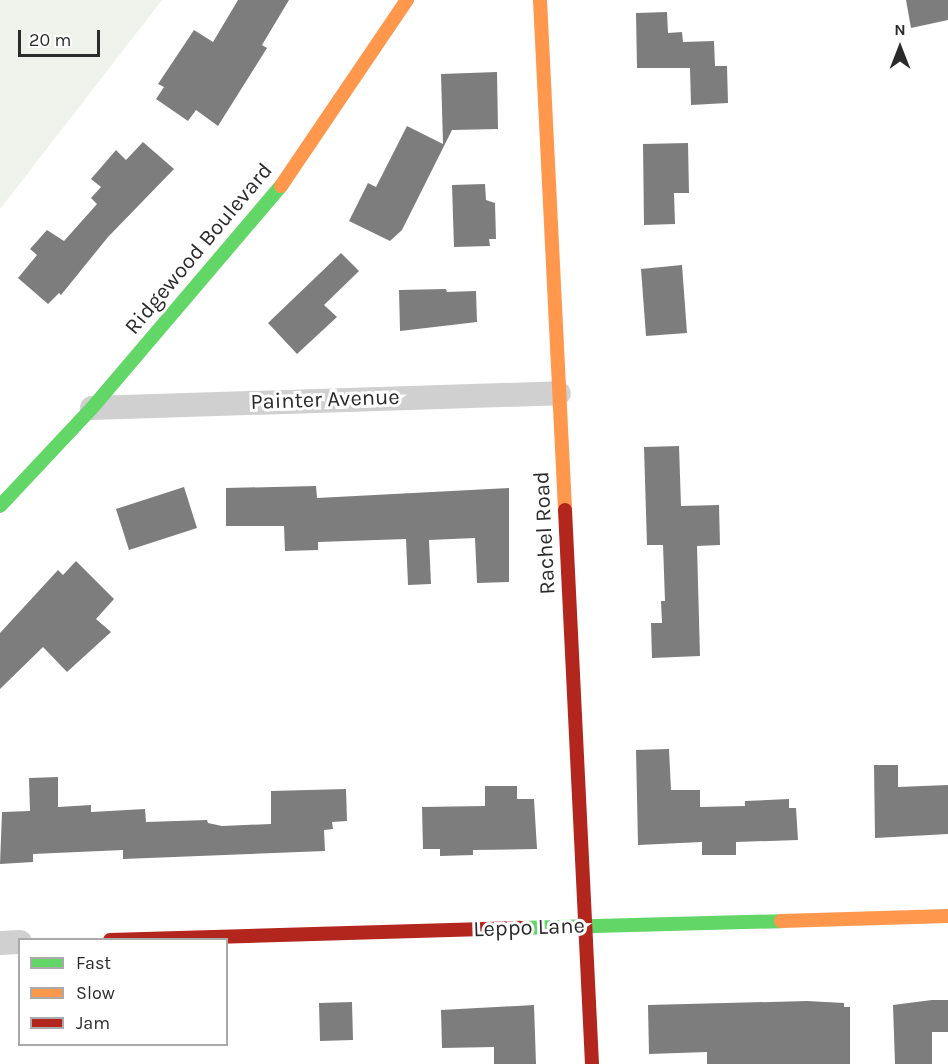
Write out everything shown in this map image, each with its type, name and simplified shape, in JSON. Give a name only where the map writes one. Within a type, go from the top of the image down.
[{"type":"street","name":"Ridgewood Boulevard","points":[[0,506],[92,408],[272,197],[319,134],[407,0]]},
{"type":"street","name":"Rachel Road","points":[[540,0],[592,1064]]},
{"type":"street","name":"Painter Avenue","points":[[92,408],[559,393]]},
{"type":"street","name":"Leppo Lane","points":[[147,938],[948,916]]},
{"type":"street","points":[[0,943],[18,942]]},
{"type":"shaded area","points":[[0,0],[162,0],[0,209]]},
{"type":"building","points":[[238,0],[289,0],[262,45],[267,48],[218,126],[196,110],[188,121],[156,99],[164,87],[158,84],[194,30],[213,42]]},
{"type":"building","points":[[906,0],[948,0],[948,20],[911,28]]},
{"type":"building","points":[[667,12],[668,33],[682,32],[683,42],[714,41],[715,66],[727,66],[728,103],[691,105],[690,68],[637,68],[636,13]]},
{"type":"building","points":[[497,72],[498,129],[452,130],[402,230],[390,241],[349,221],[368,183],[376,187],[407,126],[443,144],[441,74]]},
{"type":"building","points":[[143,142],[174,169],[108,237],[61,295],[59,293],[48,304],[18,278],[37,255],[30,249],[47,230],[64,241],[97,204],[91,198],[101,187],[91,179],[116,150],[126,160]]},
{"type":"building","points":[[688,143],[689,193],[674,193],[675,224],[644,225],[643,144]]},
{"type":"building","points":[[485,184],[486,200],[495,203],[496,239],[489,239],[490,246],[454,247],[452,185]]},
{"type":"building","points":[[341,253],[359,271],[324,305],[337,317],[297,354],[268,323]]},
{"type":"building","points":[[682,265],[687,333],[646,336],[641,269]]},
{"type":"building","points":[[446,289],[447,292],[476,291],[477,322],[400,331],[399,290]]},
{"type":"building","points":[[679,446],[681,506],[719,505],[720,545],[697,546],[700,656],[652,658],[651,623],[662,623],[661,601],[665,601],[663,545],[647,545],[644,447]]},
{"type":"building","points":[[316,486],[317,498],[509,488],[509,582],[477,583],[475,538],[429,540],[431,584],[408,585],[406,539],[318,542],[318,550],[285,551],[284,526],[226,526],[226,488]]},
{"type":"building","points":[[184,487],[197,528],[129,550],[116,509]]},
{"type":"building","points":[[76,561],[114,599],[96,619],[111,632],[67,672],[43,647],[0,689],[0,633],[58,570],[63,575]]},
{"type":"building","points":[[669,749],[671,790],[700,790],[700,807],[745,806],[745,801],[789,799],[789,808],[796,808],[798,840],[736,842],[736,855],[702,855],[702,842],[638,845],[636,750]]},
{"type":"building","points":[[874,765],[898,765],[898,787],[948,785],[948,834],[875,838]]},
{"type":"building","points":[[58,777],[58,807],[91,805],[91,812],[145,809],[146,822],[207,820],[208,823],[222,826],[271,824],[271,791],[346,789],[347,821],[332,822],[333,829],[324,830],[325,851],[123,859],[123,850],[33,854],[33,862],[0,864],[2,812],[30,811],[29,778]]},
{"type":"building","points":[[485,786],[517,786],[517,799],[534,799],[537,849],[473,850],[473,855],[440,856],[440,849],[423,849],[422,807],[485,806]]},
{"type":"building","points":[[948,1000],[948,1032],[932,1032],[932,1064],[895,1064],[893,1005]]},
{"type":"building","points":[[807,1001],[844,1003],[844,1007],[850,1007],[850,1064],[707,1064],[707,1052],[649,1054],[648,1005]]},
{"type":"building","points":[[352,1002],[353,1040],[320,1041],[319,1003]]},
{"type":"building","points":[[534,1005],[536,1064],[494,1064],[494,1047],[442,1048],[441,1010]]},
{"type":"traffic: fast","points":[[0,506],[92,408],[281,186]]},
{"type":"traffic: fast","points":[[520,928],[781,921]]},
{"type":"traffic: slow","points":[[281,186],[407,0]]},
{"type":"traffic: slow","points":[[540,0],[565,510]]},
{"type":"traffic: slow","points":[[781,921],[948,916]]},
{"type":"traffic: jam","points":[[565,510],[592,1064]]},
{"type":"traffic: jam","points":[[178,938],[520,928]]}]
